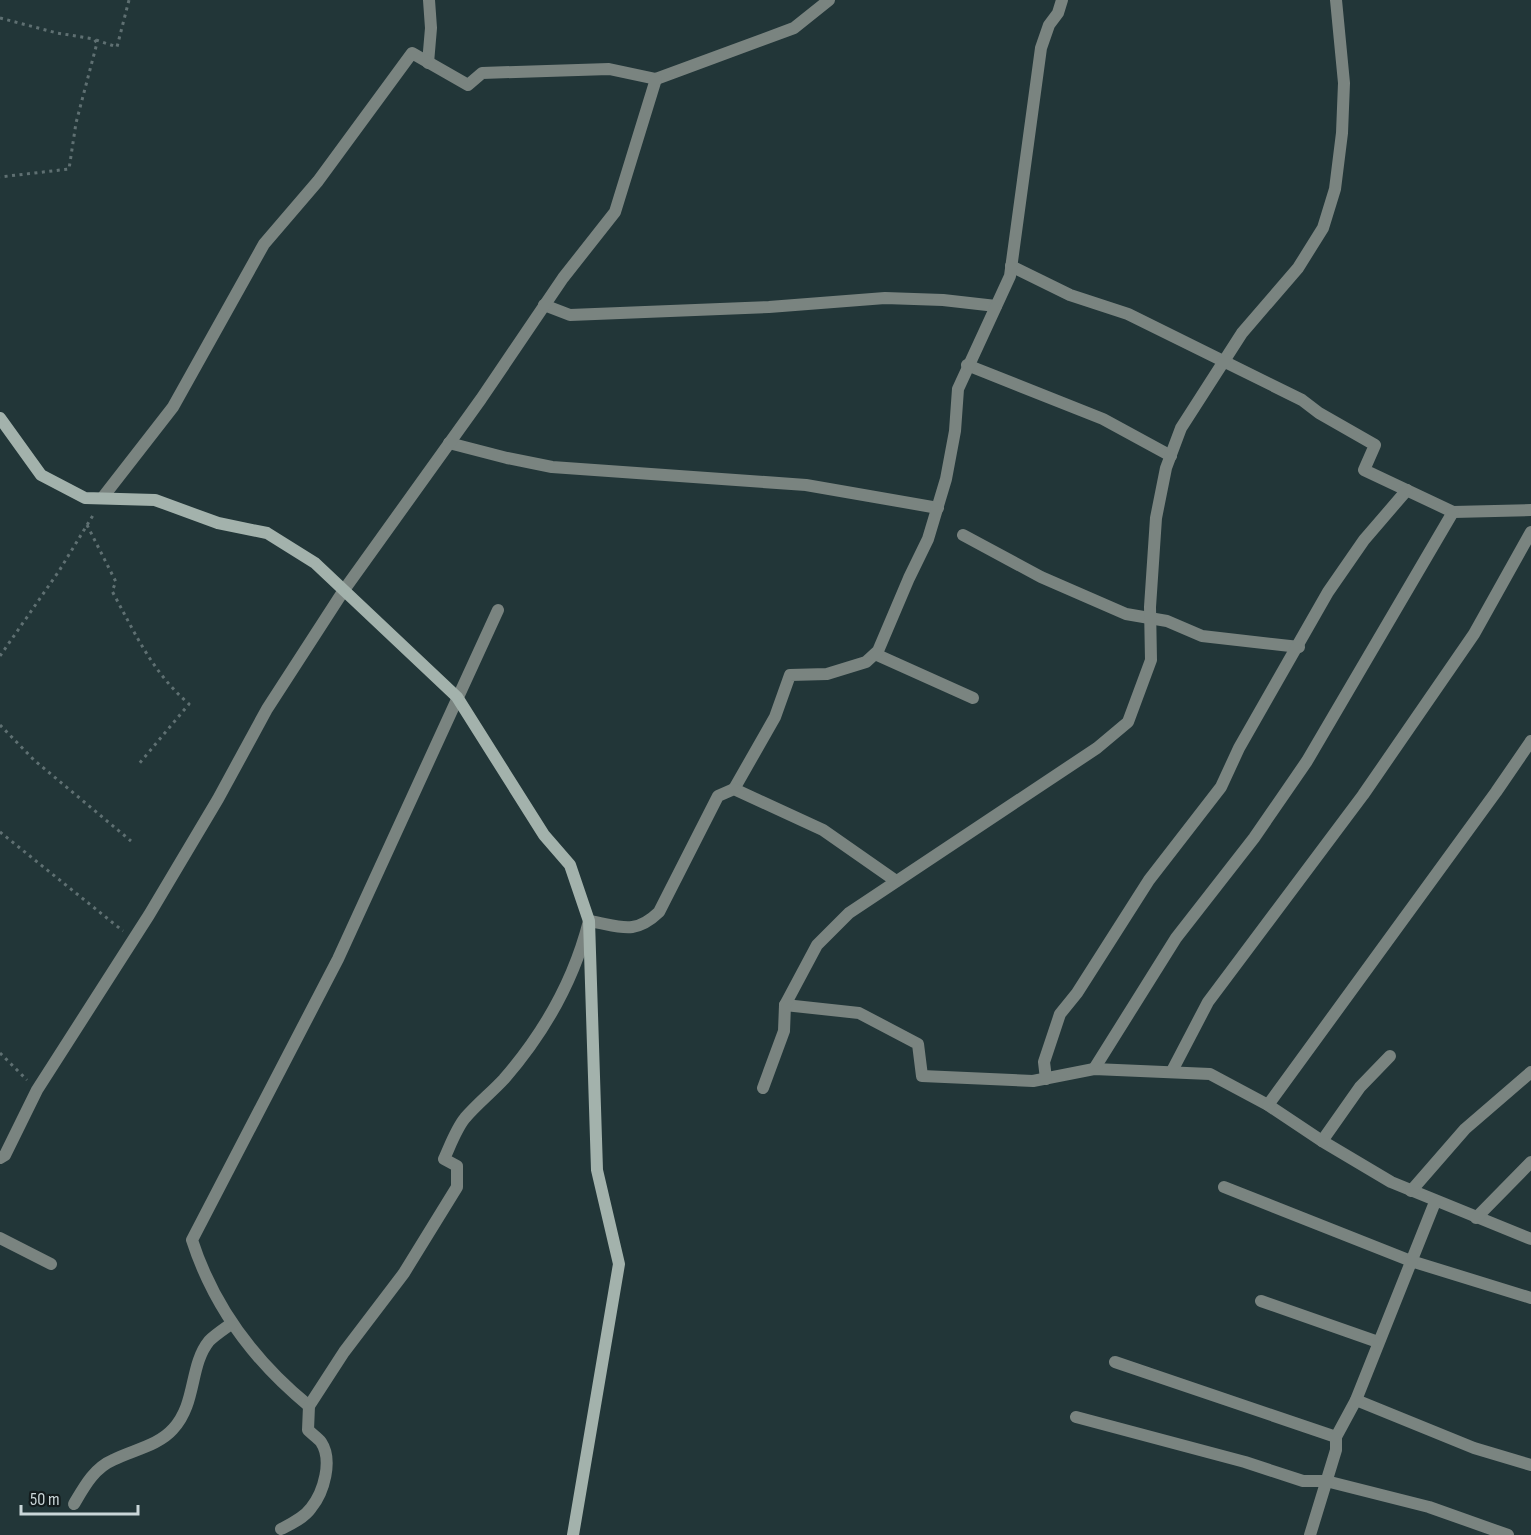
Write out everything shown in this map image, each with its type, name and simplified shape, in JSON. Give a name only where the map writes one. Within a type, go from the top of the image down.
[{"type":"street","points":[[428,63],[431,28],[429,0]]},
{"type":"street","points":[[103,497],[173,407],[264,244],[318,181],[412,53],[468,85],[482,73],[609,69],[656,79],[794,28],[829,0]]},
{"type":"street","points":[[589,921],[635,928],[646,925],[659,912],[718,796],[734,789],[775,717],[790,675],[827,674],[866,662],[875,654],[928,539],[938,508],[955,431],[958,389],[967,365],[1010,276],[1041,48],[1049,25],[1058,13],[1062,0]]},
{"type":"street","points":[[763,1088],[784,1030],[785,1005],[817,945],[849,913],[1097,748],[1128,722],[1151,660],[1155,518],[1171,456],[1181,428],[1242,333],[1298,268],[1323,228],[1335,189],[1342,133],[1344,83],[1336,0]]},
{"type":"street","points":[[0,1158],[5,1155],[37,1090],[134,940],[218,799],[267,709],[344,590],[544,305],[615,212],[656,79]]},
{"type":"street","points":[[1011,266],[1070,295],[1128,314],[1302,400],[1319,413],[1375,445],[1364,470],[1452,512],[1492,513],[1531,510]]},
{"type":"street","points":[[544,305],[570,315],[769,308],[885,298],[943,300],[996,306]]},
{"type":"street","points":[[967,365],[1103,419],[1171,456]]},
{"type":"street","points":[[2,427],[41,475],[85,498],[155,500],[218,523],[267,533],[315,563],[457,697],[544,835],[570,866],[589,921],[597,1170],[619,1264],[573,1535]]},
{"type":"street","points":[[449,443],[507,458],[552,466],[806,485],[938,508]]},
{"type":"street","points":[[1046,1079],[1044,1062],[1060,1014],[1077,993],[1149,880],[1221,787],[1239,748],[1299,647],[1328,592],[1364,540],[1407,490]]},
{"type":"street","points":[[1094,1069],[1176,938],[1254,838],[1307,761],[1452,512]]},
{"type":"street","points":[[1172,1071],[1208,1002],[1363,795],[1474,634],[1531,532]]},
{"type":"street","points":[[963,535],[1082,597],[1126,614],[1167,621],[1202,636],[1299,647]]},
{"type":"street","points":[[309,1406],[277,1380],[231,1324],[198,1259],[192,1240],[338,959],[498,610]]},
{"type":"street","points":[[875,654],[973,698]]},
{"type":"street","points":[[1268,1105],[1531,741]]},
{"type":"street","points":[[734,789],[823,830],[896,881]]},
{"type":"street","points":[[281,1529],[311,1509],[320,1493],[325,1475],[326,1456],[321,1442],[308,1430],[309,1406],[344,1352],[404,1273],[458,1187],[457,1166],[444,1159],[464,1119],[504,1079],[537,1037],[581,955],[589,921]]},
{"type":"street","points":[[785,1005],[859,1012],[918,1044],[922,1076],[1033,1081],[1094,1069],[1210,1074],[1268,1105],[1322,1141],[1410,1191],[1531,1239]]},
{"type":"street","points":[[1322,1141],[1360,1087],[1390,1056]]},
{"type":"street","points":[[1410,1191],[1465,1129],[1531,1072]]},
{"type":"street","points":[[1476,1218],[1531,1162]]},
{"type":"street","points":[[1224,1187],[1411,1261],[1531,1298]]},
{"type":"street","points":[[1310,1535],[1336,1450],[1336,1437],[1356,1400],[1435,1202]]},
{"type":"street","points":[[0,1238],[51,1264]]},
{"type":"street","points":[[1261,1301],[1378,1342]]},
{"type":"street","points":[[74,1504],[94,1474],[111,1460],[145,1447],[171,1432],[186,1413],[201,1360],[209,1341],[231,1324]]},
{"type":"street","points":[[1115,1362],[1336,1437]]},
{"type":"street","points":[[1356,1400],[1474,1448],[1531,1466]]},
{"type":"street","points":[[1076,1417],[1245,1462],[1303,1481],[1326,1481],[1429,1506],[1508,1535]]},
{"type":"path","points":[[0,18],[94,39],[117,47],[129,0]]},
{"type":"path","points":[[0,177],[69,169],[76,123],[97,43],[94,39]]},
{"type":"path","points":[[0,656],[103,497]]},
{"type":"path","points":[[87,525],[116,582],[112,591],[141,645],[166,684],[189,704],[138,765]]},
{"type":"path","points":[[0,725],[34,760],[131,841]]},
{"type":"path","points":[[0,832],[134,940]]},
{"type":"path","points":[[0,1053],[37,1090]]}]
